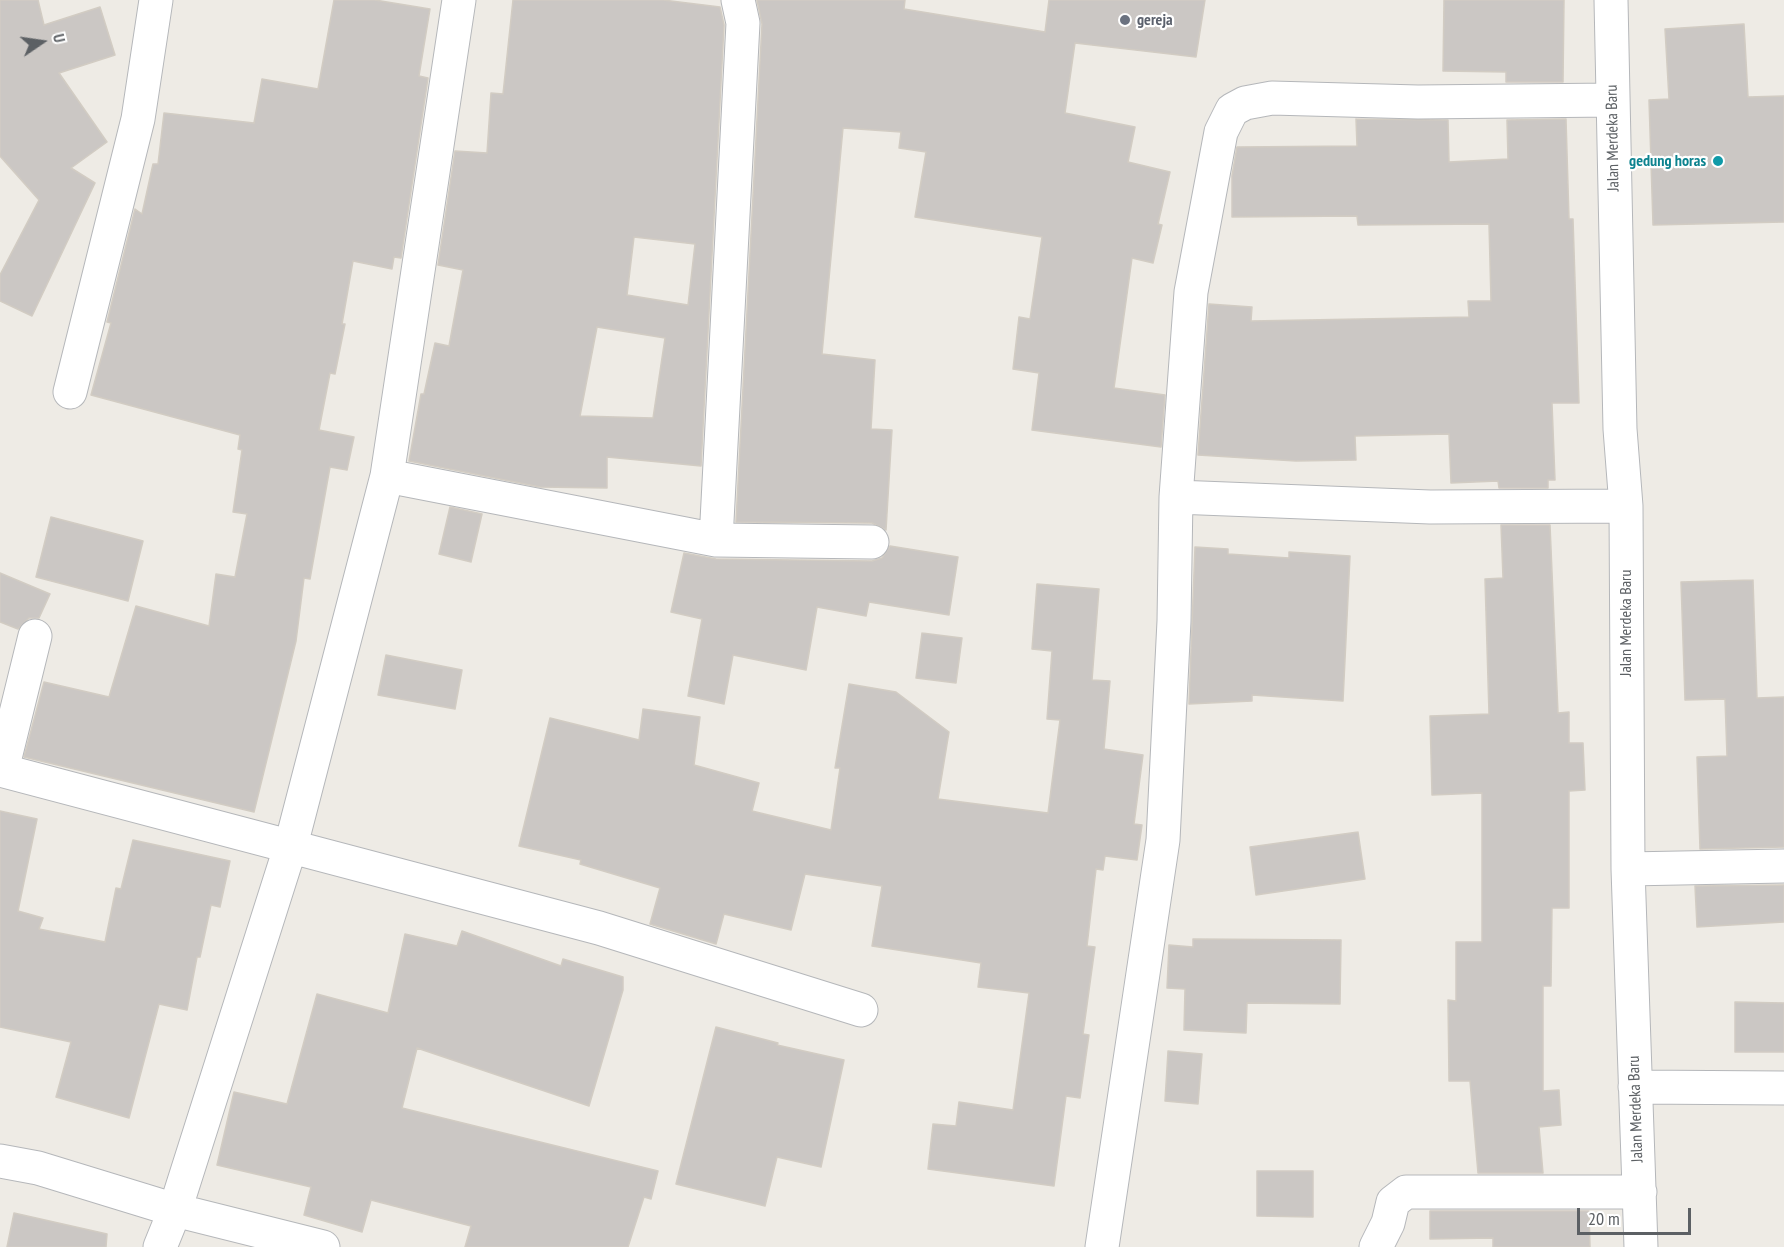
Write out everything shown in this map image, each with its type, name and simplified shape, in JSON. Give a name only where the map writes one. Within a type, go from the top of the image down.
[{"type":"street","points":[[70,392],[138,119],[156,0]]},
{"type":"street","points":[[160,1247],[175,1210],[291,845],[387,476],[459,0]]},
{"type":"street","points":[[716,540],[743,23],[738,0]]},
{"type":"street","name":"Jalan Merdeka Baru","points":[[1611,0],[1620,429],[1626,506],[1628,869],[1641,1247]]},
{"type":"street","points":[[1102,1247],[1163,840],[1174,621],[1176,497],[1191,292],[1221,132],[1232,110],[1245,103],[1272,98],[1418,102],[1612,100]]},
{"type":"street","points":[[387,476],[716,540],[872,542]]},
{"type":"street","points":[[1176,497],[1430,507],[1626,506]]},
{"type":"street","points":[[35,636],[1,770],[599,928],[861,1010]]},
{"type":"street","points":[[1628,869],[1784,866]]},
{"type":"street","points":[[1635,1087],[1784,1088]]},
{"type":"street","points":[[0,1161],[38,1168],[175,1210],[323,1247]]},
{"type":"street","points":[[1376,1247],[1388,1223],[1393,1202],[1406,1192],[1640,1192]]},
{"type":"building","points":[[0,0],[38,0],[44,25],[100,7],[115,55],[59,73],[107,142],[71,168],[95,183],[32,316],[0,301],[0,275],[39,200],[0,156]]},
{"type":"building","points":[[334,0],[375,0],[430,9],[419,76],[428,78],[401,258],[394,257],[392,269],[353,261],[342,324],[345,324],[335,374],[330,373],[319,430],[354,437],[347,470],[330,467],[310,579],[304,578],[296,641],[254,812],[24,757],[44,682],[109,697],[136,606],[209,626],[216,574],[235,577],[247,514],[233,512],[242,450],[238,449],[240,435],[91,395],[111,323],[107,322],[135,209],[142,214],[153,164],[158,164],[164,113],[254,123],[262,79],[318,89]]},
{"type":"building","points":[[513,0],[663,0],[720,7],[724,25],[701,466],[607,457],[607,488],[540,487],[409,461],[421,394],[424,394],[435,343],[449,346],[463,270],[438,265],[455,151],[487,153],[491,93],[503,94]],"holes":[[[634,237],[695,244],[688,305],[627,295]],[[597,327],[665,338],[653,418],[580,416]]]},
{"type":"building","points":[[757,0],[905,0],[904,9],[1045,32],[1049,0],[1205,0],[1196,57],[1075,43],[1065,113],[1135,127],[1128,162],[1170,172],[1158,224],[1162,225],[1153,263],[1132,258],[1114,388],[1165,395],[1161,447],[1032,430],[1039,373],[1013,369],[1019,317],[1030,319],[1042,237],[915,217],[926,152],[899,148],[901,132],[843,128],[822,354],[875,360],[871,429],[892,430],[886,530],[872,523],[736,522],[762,24]]},
{"type":"building","points":[[1444,0],[1564,0],[1563,82],[1506,82],[1506,72],[1443,71]]},
{"type":"building","name":"gedung horas","points":[[1744,24],[1748,97],[1784,96],[1784,222],[1653,225],[1649,100],[1669,99],[1665,29]]},
{"type":"building","points":[[1356,119],[1448,120],[1449,162],[1508,159],[1507,120],[1566,119],[1569,219],[1573,219],[1579,403],[1552,403],[1555,480],[1548,480],[1548,488],[1499,488],[1498,481],[1451,483],[1449,434],[1355,436],[1356,460],[1296,461],[1198,455],[1209,304],[1252,307],[1251,321],[1469,317],[1468,301],[1491,301],[1489,224],[1358,225],[1357,216],[1232,217],[1232,176],[1237,147],[1357,146]]},
{"type":"building","points":[[450,507],[482,514],[471,562],[439,554]]},
{"type":"building","points":[[51,517],[143,541],[128,601],[36,577]]},
{"type":"building","points":[[1501,525],[1550,525],[1558,713],[1569,712],[1569,743],[1583,743],[1585,790],[1569,791],[1569,908],[1552,908],[1551,986],[1543,986],[1543,1091],[1559,1090],[1561,1125],[1539,1127],[1543,1173],[1478,1173],[1470,1081],[1449,1081],[1448,1000],[1456,1001],[1456,942],[1482,942],[1482,793],[1432,795],[1430,716],[1489,714],[1485,579],[1503,578]]},
{"type":"building","points":[[890,546],[958,557],[949,615],[869,602],[866,616],[817,607],[806,670],[733,655],[724,704],[688,696],[702,619],[671,612],[684,553],[716,559],[872,561],[882,558]]},
{"type":"building","points":[[1195,547],[1228,549],[1228,554],[1289,558],[1289,552],[1350,556],[1343,701],[1252,695],[1252,701],[1189,704]]},
{"type":"building","points":[[0,573],[50,594],[39,618],[29,618],[18,629],[0,622]]},
{"type":"building","points":[[1753,580],[1757,698],[1784,697],[1784,847],[1700,849],[1697,757],[1727,756],[1725,699],[1685,700],[1681,582]]},
{"type":"building","points":[[1037,584],[1099,589],[1092,680],[1110,681],[1104,749],[1143,755],[1134,824],[1142,825],[1137,860],[1105,856],[1103,870],[1096,869],[1087,946],[1095,947],[1083,1034],[1089,1035],[1080,1098],[1066,1096],[1054,1186],[928,1169],[933,1124],[956,1126],[959,1102],[1013,1110],[1029,993],[978,987],[981,963],[872,946],[882,886],[805,874],[791,930],[724,914],[716,944],[650,924],[660,888],[580,864],[581,860],[519,846],[550,718],[639,740],[643,709],[700,717],[694,765],[759,783],[752,811],[831,830],[840,768],[835,768],[849,684],[896,692],[949,732],[938,799],[1048,813],[1060,720],[1047,719],[1052,651],[1032,649]]},
{"type":"building","points":[[922,633],[962,638],[956,683],[916,678]]},
{"type":"building","points":[[386,655],[462,670],[455,709],[378,695]]},
{"type":"building","points":[[0,811],[37,819],[18,911],[43,918],[39,929],[105,942],[116,888],[121,889],[133,840],[230,861],[220,907],[211,905],[200,957],[197,957],[187,1010],[159,1004],[129,1118],[56,1097],[71,1042],[0,1027]]},
{"type":"building","points":[[1358,832],[1365,879],[1256,895],[1250,847]]},
{"type":"building","points":[[1784,885],[1784,922],[1697,927],[1695,886]]},
{"type":"building","points":[[462,931],[561,966],[563,959],[623,977],[623,990],[589,1106],[417,1048],[402,1108],[658,1171],[651,1199],[644,1197],[628,1247],[465,1247],[471,1226],[371,1200],[362,1232],[304,1215],[311,1187],[217,1165],[234,1092],[287,1104],[317,994],[388,1013],[405,934],[457,946]]},
{"type":"building","points":[[1193,939],[1341,940],[1340,1004],[1247,1003],[1246,1033],[1184,1030],[1185,989],[1167,988],[1169,945],[1193,947]]},
{"type":"building","points":[[1735,1002],[1784,1003],[1784,1052],[1735,1052]]},
{"type":"building","points":[[716,1027],[778,1043],[777,1045],[844,1060],[821,1167],[777,1157],[765,1206],[676,1184]]},
{"type":"building","points":[[1168,1051],[1202,1054],[1198,1104],[1165,1101]]},
{"type":"building","points":[[1257,1171],[1313,1171],[1313,1217],[1257,1216]]},
{"type":"building","points":[[1430,1211],[1589,1211],[1590,1247],[1493,1247],[1493,1238],[1430,1239]]},
{"type":"building","points":[[14,1213],[107,1234],[106,1247],[7,1247]]},
{"type":"place","name":"gereja","points":[[1125,20]]},
{"type":"place","name":"gedung horas","points":[[1718,161]]}]
